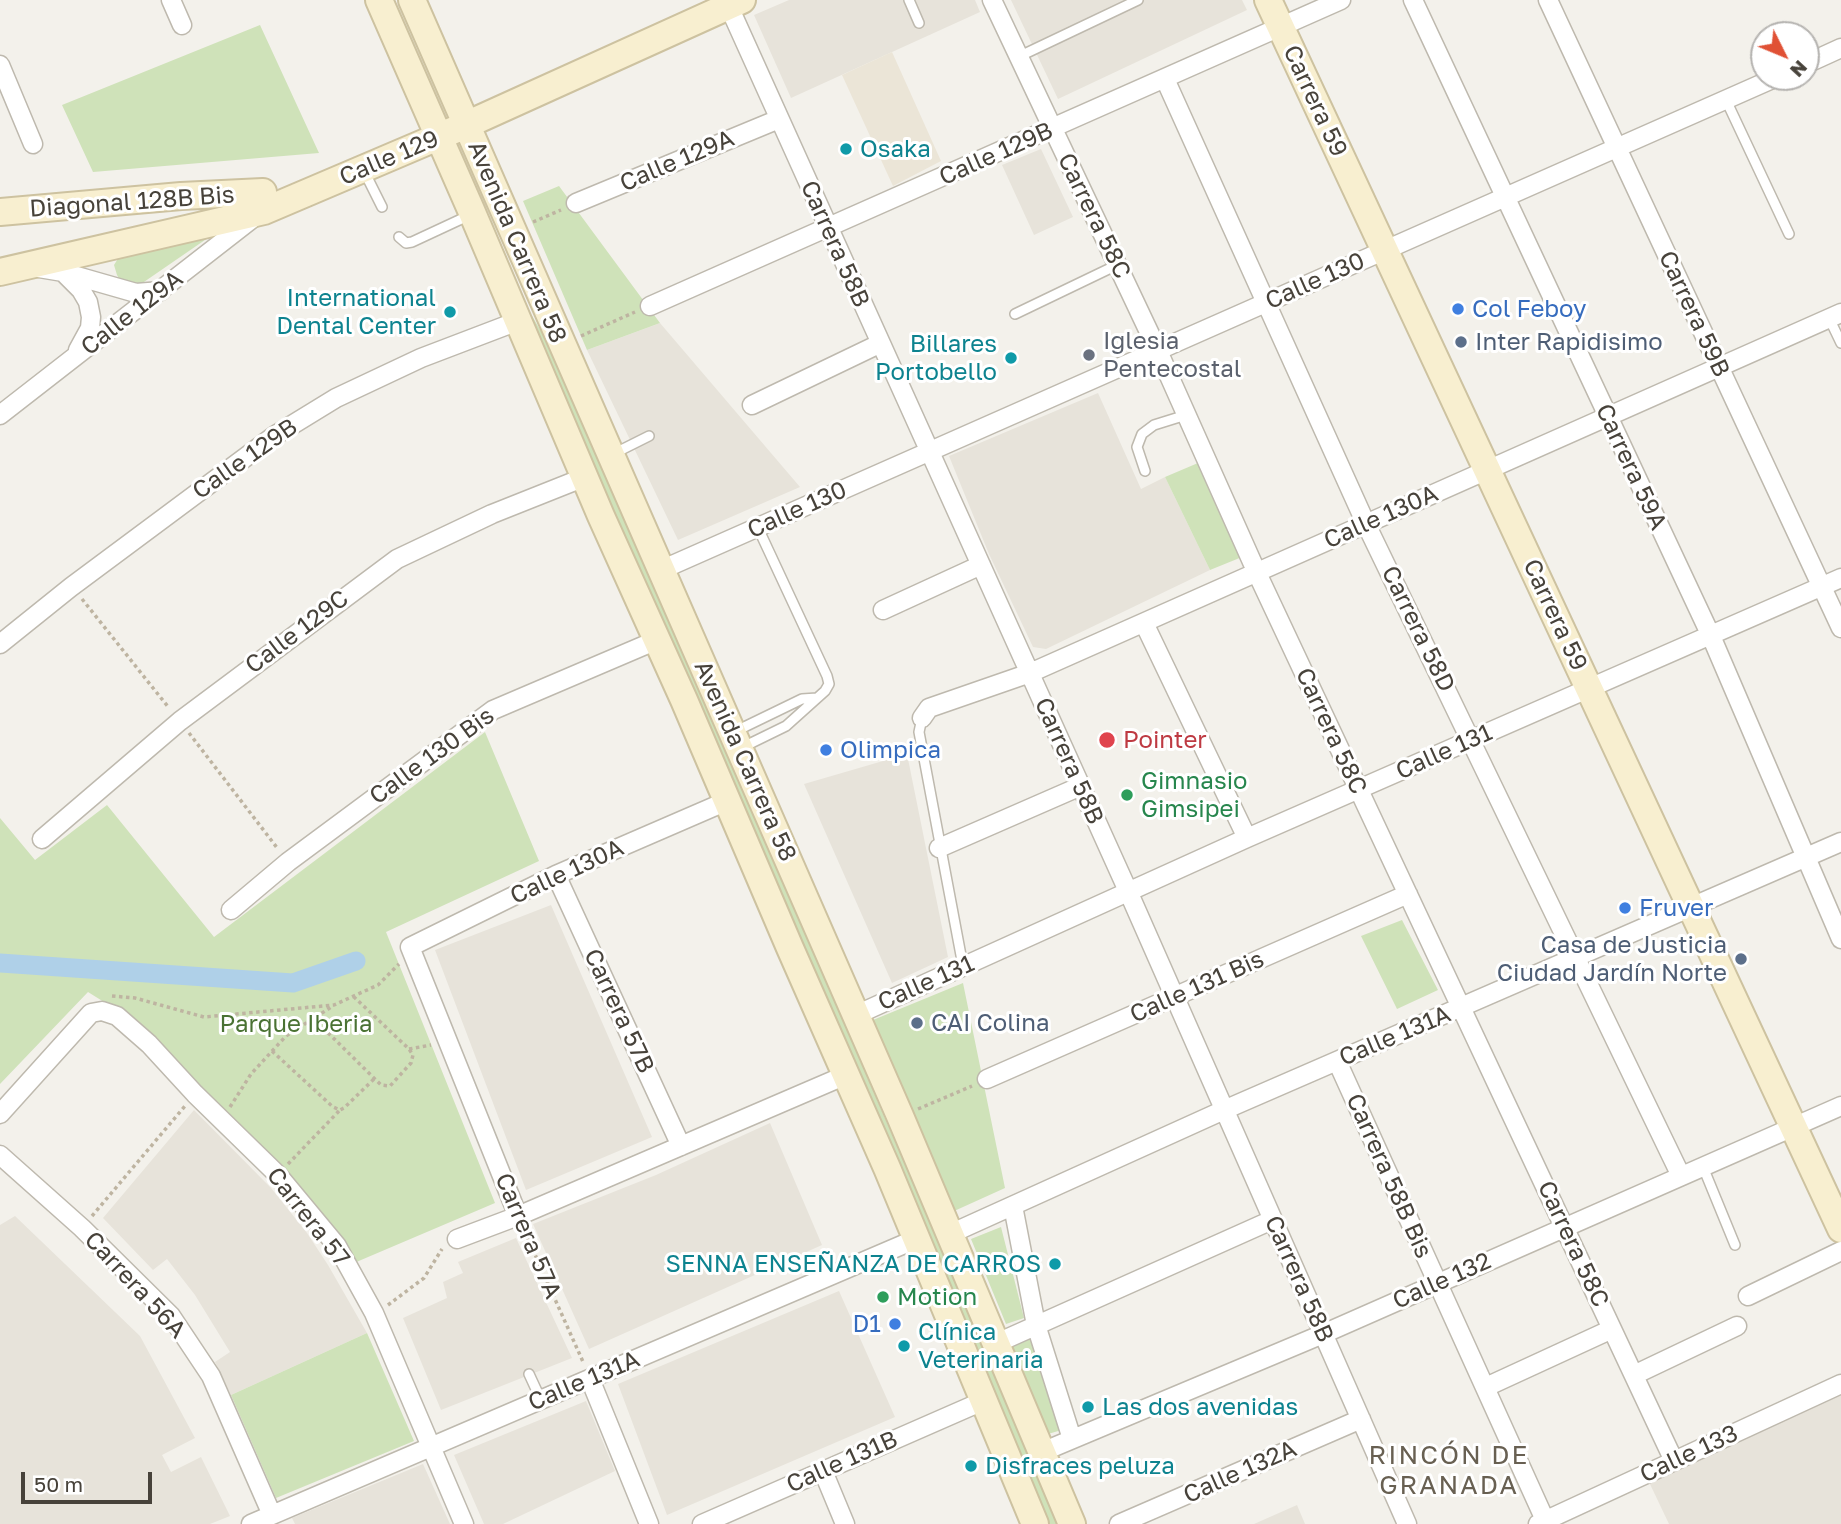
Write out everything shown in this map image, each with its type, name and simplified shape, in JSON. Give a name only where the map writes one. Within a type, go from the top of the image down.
[{"type":"main road","name":"Avenida Carrera 58","points":[[379,0],[846,1075],[1035,1524]]},
{"type":"main road","name":"Avenida Carrera 58","points":[[412,0],[856,1014],[1072,1524]]},
{"type":"main road","name":"Calle 129","points":[[463,117],[700,0]]},
{"type":"main road","name":"Carrera 59","points":[[1268,0],[1841,1229]]},
{"type":"main road","name":"Calle 129","points":[[263,202],[732,2]]},
{"type":"main road","name":"Calle 129","points":[[6,265],[202,210],[263,202],[363,169],[435,129]]},
{"type":"main road","name":"Diagonal 128B Bis","points":[[0,212],[181,196],[263,202]]},
{"type":"street","points":[[170,0],[182,25]]},
{"type":"street","name":"Carrera 58C","points":[[992,0],[1158,351],[1257,573],[1674,1461]]},
{"type":"street","name":"Calle 129B","points":[[650,306],[1341,0]]},
{"type":"street","name":"Carrera 59A","points":[[1413,0],[1711,636],[1841,939]]},
{"type":"street","name":"Carrera 59B","points":[[1548,0],[1841,628]]},
{"type":"street","name":"Carrera 58B","points":[[732,2],[779,119],[1128,891],[1407,1524]]},
{"type":"street","points":[[1820,58],[1840,50]]},
{"type":"street","points":[[0,65],[33,144]]},
{"type":"street","name":"Carrera 58D","points":[[1165,79],[1366,524],[1681,1176]]},
{"type":"street","name":"Calle 130","points":[[661,570],[1750,89]]},
{"type":"street","name":"Calle 129A","points":[[576,203],[779,119]]},
{"type":"street","name":"Calle 129A","points":[[0,415],[161,290],[263,202]]},
{"type":"street","name":"Calle 129","points":[[6,265],[63,272]]},
{"type":"street","points":[[63,272],[136,293],[161,290]]},
{"type":"street","points":[[63,272],[81,290],[88,302],[91,317],[90,328],[83,343],[69,361]]},
{"type":"street","name":"Calle 130A","points":[[922,718],[929,708],[1030,673],[1835,315]]},
{"type":"street","name":"Calle 129B","points":[[0,645],[71,587],[274,436],[348,392],[421,359],[518,321]]},
{"type":"street","points":[[752,405],[879,344]]},
{"type":"street","name":"Calle 129C","points":[[41,839],[180,721],[397,559],[492,514],[585,477]]},
{"type":"street","points":[[883,610],[981,565]]},
{"type":"street","name":"Calle 131","points":[[856,1014],[1247,838],[1841,578]]},
{"type":"street","points":[[1144,623],[1247,838]]},
{"type":"street","name":"Calle 130 Bis","points":[[231,910],[288,862],[493,710],[657,640]]},
{"type":"street","points":[[939,848],[1081,786]]},
{"type":"street","name":"Calle 130A","points":[[410,947],[556,875],[727,801]]},
{"type":"street","name":"Calle 131A","points":[[950,1234],[1224,1110],[1841,842]]},
{"type":"street","name":"Carrera 57B","points":[[556,875],[681,1146]]},
{"type":"street","name":"Calle 131 Bis","points":[[986,1079],[1408,894]]},
{"type":"street","name":"Carrera 57A","points":[[410,947],[518,1216]]},
{"type":"street","name":"Carrera 57","points":[[91,1013],[102,1011],[117,1016],[149,1044],[195,1094],[278,1174],[337,1246],[374,1313],[464,1524]]},
{"type":"street","points":[[0,1114],[91,1013]]},
{"type":"street","name":"Carrera 58B Bis","points":[[1337,1061],[1486,1387],[1542,1522]]},
{"type":"street","points":[[457,1239],[518,1216],[846,1075]]},
{"type":"street","name":"Calle 132","points":[[1042,1452],[1323,1334],[1841,1106]]},
{"type":"street","name":"Carrera 56A","points":[[0,1155],[82,1228],[171,1317],[209,1372],[225,1404],[270,1519]]},
{"type":"street","points":[[1013,1206],[1036,1325],[1072,1440]]},
{"type":"street","points":[[996,1343],[1272,1220]]},
{"type":"street","name":"Calle 131A","points":[[270,1519],[430,1447],[916,1238]]},
{"type":"street","points":[[1748,1296],[1841,1251]]},
{"type":"street","points":[[1634,1375],[1737,1326]]},
{"type":"street","points":[[1486,1387],[1612,1329]]},
{"type":"street","points":[[590,1379],[649,1524]]},
{"type":"street","name":"Calle 133","points":[[1542,1522],[1841,1384]]},
{"type":"street","name":"Calle 131B","points":[[702,1524],[983,1401]]},
{"type":"street","name":"Calle 132A","points":[[1119,1524],[1361,1419]]},
{"type":"street","points":[[823,1471],[845,1524]]},
{"type":"lane","points":[[909,0],[919,23]]},
{"type":"lane","points":[[1018,57],[1138,0]]},
{"type":"lane","points":[[1726,100],[1789,234]]},
{"type":"lane","points":[[363,169],[382,207]]},
{"type":"lane","points":[[399,237],[405,243],[412,242],[473,214]]},
{"type":"lane","points":[[1015,314],[1117,265]]},
{"type":"lane","points":[[1835,315],[1841,343]]},
{"type":"lane","points":[[1145,471],[1137,447],[1142,434],[1154,425],[1186,415]]},
{"type":"lane","points":[[610,455],[649,436]]},
{"type":"lane","points":[[736,741],[786,726],[825,691],[829,684],[758,528]]},
{"type":"lane","points":[[736,741],[802,699],[817,698]]},
{"type":"lane","points":[[922,718],[919,732],[963,966]]},
{"type":"lane","points":[[1703,1167],[1735,1245]]},
{"type":"lane","points":[[530,1374],[541,1399]]},
{"type":"path","points":[[528,224],[576,203]]},
{"type":"path","points":[[579,336],[650,306]]},
{"type":"path","points":[[221,1120],[251,1074],[286,1036],[334,1005],[378,985],[397,968],[410,947]]},
{"type":"path","points":[[91,1013],[103,998],[119,995],[204,1017],[334,1005]]},
{"type":"path","points":[[313,1018],[385,1087],[390,1086],[411,1062],[413,1055],[353,996]]},
{"type":"path","points":[[409,1049],[448,1042]]},
{"type":"path","points":[[272,1051],[333,1107],[340,1110]]},
{"type":"path","points":[[278,1174],[375,1078]]},
{"type":"path","points":[[900,1116],[986,1079]]},
{"type":"path","points":[[82,1228],[195,1094]]},
{"type":"path","name":"Carrera 57A","points":[[518,1216],[590,1379]]},
{"type":"path","points":[[374,1313],[414,1287],[432,1268],[443,1248],[457,1239]]},
{"type":"shaded area","points":[[789,0],[975,0],[980,12],[791,98],[754,15]]},
{"type":"shaded area","points":[[1011,0],[1242,0],[1247,10],[1058,99]]},
{"type":"shaded area","points":[[892,52],[941,161],[893,186],[842,75]]},
{"type":"shaded area","points":[[1041,149],[1073,217],[1034,235],[1002,165]]},
{"type":"shaded area","points":[[660,323],[800,487],[678,540],[587,350]]},
{"type":"shaded area","points":[[1098,393],[1141,489],[1165,477],[1210,570],[1046,649],[1033,647],[989,554],[949,456]]},
{"type":"shaded area","points":[[907,754],[948,957],[892,983],[804,784]]},
{"type":"shaded area","points":[[551,905],[652,1137],[526,1190],[435,950]]},
{"type":"shaded area","points":[[194,1110],[271,1188],[307,1233],[367,1333],[231,1395],[215,1362],[230,1352],[195,1295],[167,1259],[153,1270],[103,1218]]},
{"type":"shaded area","points":[[770,1123],[822,1245],[589,1349],[533,1224],[656,1175]]},
{"type":"shaded area","points":[[15,1216],[140,1336],[195,1438],[162,1455],[171,1472],[201,1457],[230,1516],[210,1524],[0,1524],[0,1225]]},
{"type":"shaded area","points":[[516,1238],[572,1358],[441,1410],[403,1318],[447,1298],[443,1282],[463,1273],[458,1262]]},
{"type":"shaded area","points":[[839,1291],[895,1417],[667,1515],[618,1384]]},
{"type":"shaded area","points":[[1841,1394],[1841,1524],[1669,1524],[1649,1482]]},
{"type":"shaded area","points":[[586,1401],[615,1471],[503,1524],[484,1524],[454,1455]]},
{"type":"shaded area","points":[[423,1464],[450,1524],[295,1524],[292,1518]]},
{"type":"shaded area","points":[[1297,1505],[1305,1524],[1254,1524]]},
{"type":"green space","points":[[260,25],[319,153],[93,172],[62,105]]},
{"type":"green space","points":[[559,186],[660,323],[587,350],[523,201]]},
{"type":"green space","points":[[218,231],[141,284],[122,284],[117,275],[114,265],[119,257]]},
{"type":"green space","points":[[505,270],[558,360],[1060,1524],[1043,1524]]},
{"type":"green space","points":[[1198,463],[1242,557],[1210,570],[1165,477]]},
{"type":"green space","name":"Parque Iberia","points":[[485,732],[539,861],[386,932],[495,1203],[354,1263],[128,1017],[88,992],[0,1084],[0,818],[35,860],[107,805],[214,937]]},
{"type":"green space","points":[[1402,920],[1438,990],[1397,1009],[1361,936]]},
{"type":"green space","points":[[963,983],[1005,1188],[952,1212],[873,1020]]},
{"type":"green space","points":[[1001,1227],[1024,1318],[1006,1324],[971,1239]]},
{"type":"green space","points":[[367,1333],[414,1441],[276,1498],[231,1395]]},
{"type":"green space","points":[[1034,1335],[1065,1429],[1048,1434],[1010,1348]]},
{"type":"waterway","points":[[0,963],[293,983],[356,961]]},
{"type":"place","name":"Osaka","points":[[846,149]]},
{"type":"place","name":"Col Feboy","points":[[1458,309]]},
{"type":"place","name":"International Dental Center","points":[[450,312]]},
{"type":"place","name":"Inter Rapidisimo","points":[[1461,342]]},
{"type":"place","name":"Iglesia Pentecostal","points":[[1089,355]]},
{"type":"place","name":"Billares Portobello","points":[[1011,358]]},
{"type":"place","name":"Pointer","points":[[1107,740]]},
{"type":"place","name":"Olimpica","points":[[826,750]]},
{"type":"place","name":"Gimnasio Gimsipei","points":[[1127,795]]},
{"type":"place","name":"Fruver","points":[[1625,908]]},
{"type":"place","name":"Casa de Justicia Ciudad Jardín Norte","points":[[1741,959]]},
{"type":"place","name":"CAI Colina","points":[[917,1023]]},
{"type":"place","name":"SENNA ENSEÑANZA DE CARROS","points":[[1055,1264]]},
{"type":"place","name":"Motion","points":[[883,1297]]},
{"type":"place","name":"D1","points":[[895,1324]]},
{"type":"place","name":"Clínica Veterinaria","points":[[904,1346]]},
{"type":"place","name":"Las dos avenidas","points":[[1088,1407]]},
{"type":"place","name":"Disfraces peluza","points":[[971,1466]]},
{"type":"district","name":"RINCÓN DE GRANADA","points":[[1449,1471]]}]
